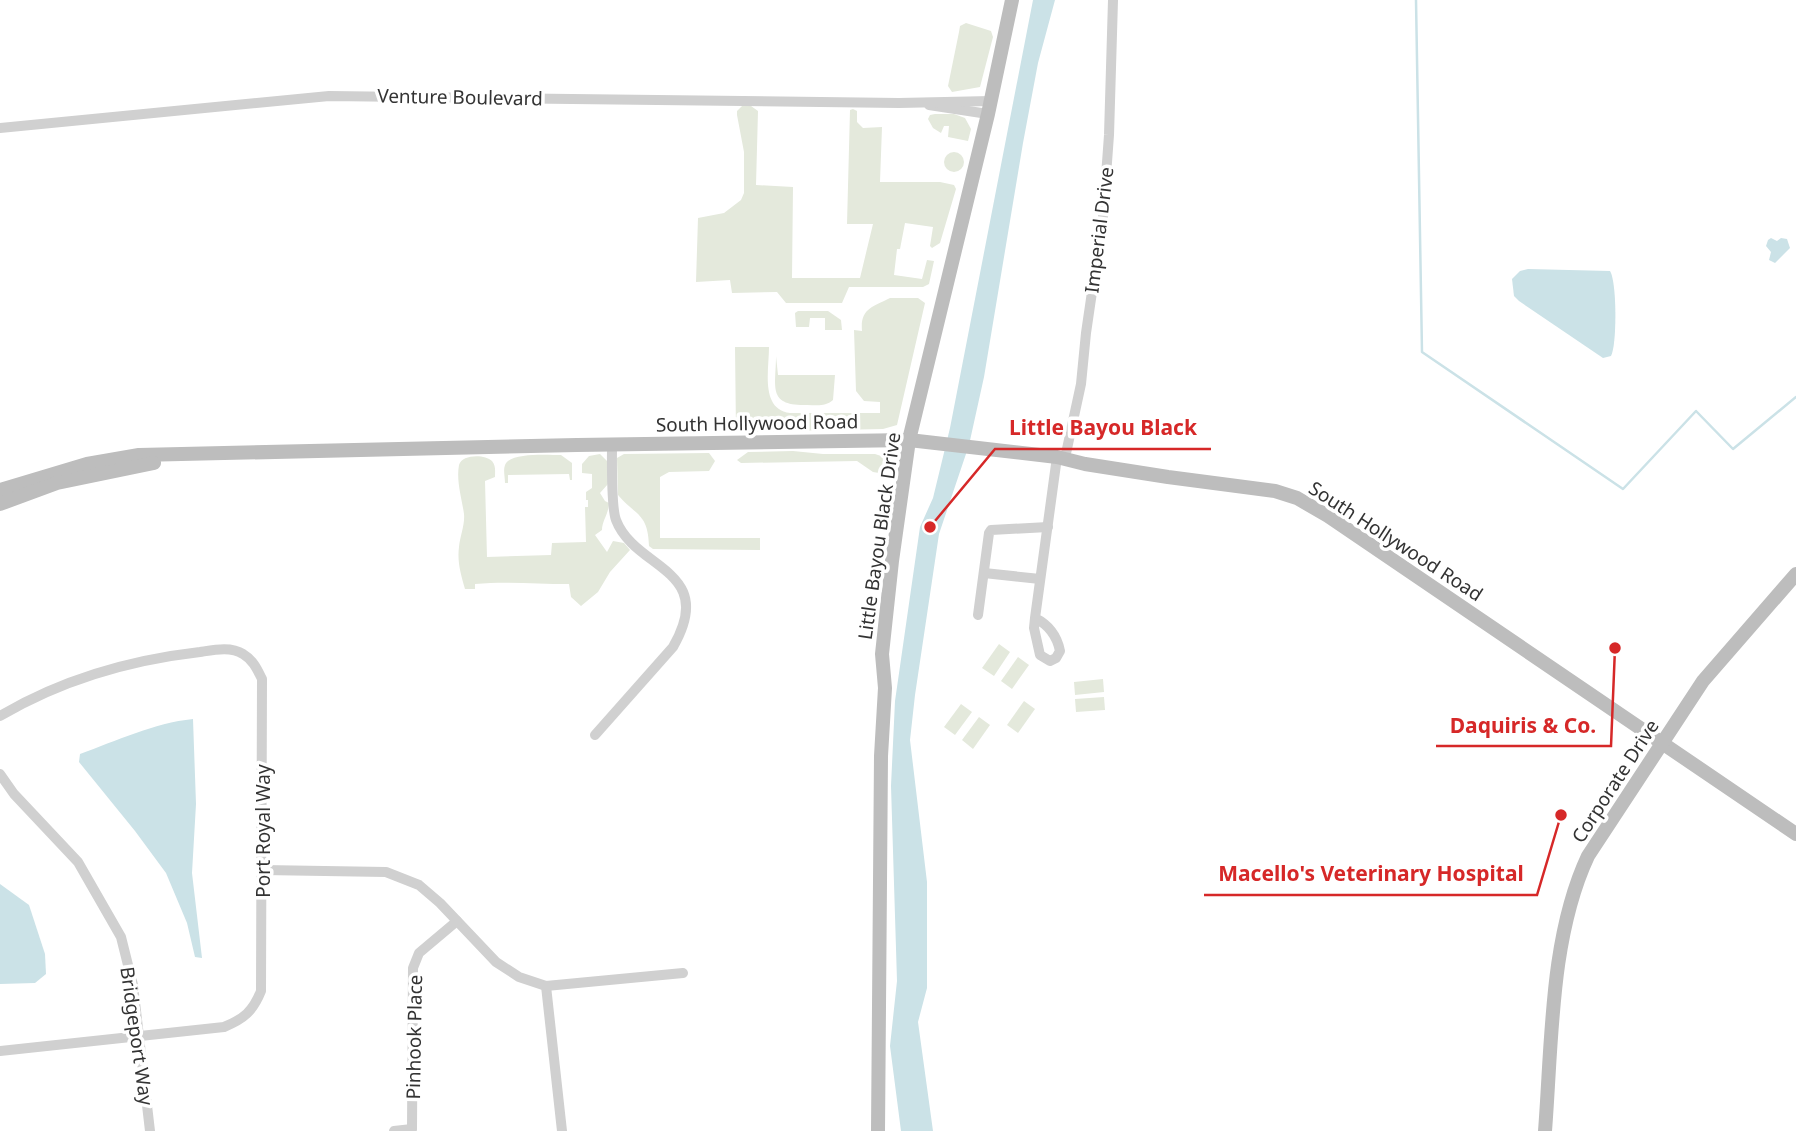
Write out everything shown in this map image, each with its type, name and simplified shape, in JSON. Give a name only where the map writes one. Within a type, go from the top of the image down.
[{"type":"main road","name":"Little Bayou Black Drive","points":[[878,1131],[881,756],[885,688],[882,654],[892,561],[909,440],[990,108],[1012,0]]},
{"type":"main road","name":"South Hollywood Road","points":[[0,490],[87,464],[139,455],[909,440],[1061,457],[1085,464],[1275,491],[1297,498],[1328,516],[1796,834]]},
{"type":"main road","name":"South Hollywood Road","points":[[0,504],[57,483],[200,454]]},
{"type":"main road","name":"Corporate Drive","points":[[1545,1131],[1563,929],[1575,883],[1588,856],[1703,681],[1796,574]]},
{"type":"street","name":"Imperial Drive","points":[[1035,618],[1061,457],[1081,384],[1103,217],[1109,135],[1113,0]]},
{"type":"street","name":"Venture Boulevard","points":[[0,128],[329,96],[921,103],[990,108]]},
{"type":"street","points":[[595,735],[673,647],[686,613],[671,582],[623,532],[615,519],[611,444]]},
{"type":"street","points":[[978,615],[989,533],[992,530],[1048,527]]},
{"type":"street","points":[[984,573],[1040,579]]},
{"type":"street","name":"Port Royal Way","points":[[0,716],[90,674],[157,657],[223,649],[241,652],[255,664],[262,679],[261,991],[256,1006],[244,1019],[224,1027],[0,1051]]},
{"type":"street","name":"Bridgeport Way","points":[[0,774],[14,794],[78,862],[121,937],[133,985],[150,1131]]},
{"type":"street","points":[[263,870],[386,872],[419,886],[440,903],[496,961],[519,977],[546,986],[683,973]]},
{"type":"street","name":"Pinhook Place","points":[[394,1131],[412,1129],[413,968],[419,954],[457,921]]},
{"type":"street","points":[[546,986],[562,1131]]},
{"type":"shaded area","points":[[966,23],[991,31],[993,37],[980,87],[952,92],[948,86],[960,26]]},
{"type":"shaded area","points":[[743,105],[758,111],[756,185],[793,187],[792,278],[860,278],[873,224],[847,224],[850,110],[853,109],[857,111],[857,122],[863,128],[882,127],[880,182],[940,182],[954,185],[956,189],[940,243],[932,248],[930,246],[933,227],[905,223],[900,249],[897,249],[894,275],[922,279],[927,260],[934,261],[929,284],[923,287],[849,287],[842,303],[786,303],[777,292],[732,293],[730,280],[696,282],[698,218],[724,213],[741,200],[744,193],[744,152],[737,115]]},
{"type":"shaded area","points":[[935,114],[954,114],[965,118],[971,129],[968,141],[948,137],[949,126],[944,126],[941,133],[933,128],[928,119]]},
{"type":"shaded area","points":[[954,152],[961,155],[964,162],[961,169],[954,172],[947,169],[944,162],[947,155]]},
{"type":"shaded area","points":[[890,298],[918,298],[925,303],[897,425],[883,429],[736,432],[735,347],[769,347],[768,387],[774,404],[780,410],[790,413],[880,413],[880,402],[864,401],[856,391],[854,330],[862,331],[865,313]]},
{"type":"shaded area","points":[[828,311],[841,320],[842,330],[825,330],[825,318],[810,318],[809,327],[796,327],[795,313]]},
{"type":"shaded area","points":[[776,356],[778,375],[835,375],[833,400],[824,405],[785,402],[776,392]]},
{"type":"shaded area","points":[[748,452],[875,454],[884,457],[889,467],[885,474],[873,472],[857,461],[741,463],[737,460]]},
{"type":"shaded area","points":[[709,453],[715,461],[709,471],[669,472],[660,477],[660,538],[760,538],[760,550],[653,549],[649,546],[646,527],[640,516],[618,495],[617,458],[624,454]]},
{"type":"shaded area","points":[[600,454],[608,462],[608,484],[600,493],[609,503],[602,530],[595,535],[607,552],[613,541],[624,543],[630,550],[610,572],[598,592],[581,606],[571,597],[569,584],[487,583],[475,584],[475,589],[465,589],[459,558],[464,518],[458,477],[461,461],[479,456],[492,461],[495,467],[495,477],[485,481],[487,557],[551,555],[552,543],[586,542],[586,492],[592,488],[592,474],[582,473],[582,464],[589,456]]},
{"type":"shaded area","points":[[561,455],[572,463],[572,480],[569,474],[508,475],[508,483],[505,483],[505,465],[514,458]]},
{"type":"shaded area","points":[[999,644],[1010,652],[994,676],[982,668]]},
{"type":"shaded area","points":[[1018,657],[1029,665],[1012,689],[1001,681]]},
{"type":"shaded area","points":[[1103,679],[1104,692],[1075,695],[1074,682]]},
{"type":"shaded area","points":[[1104,697],[1105,710],[1076,712],[1075,699]]},
{"type":"shaded area","points":[[1024,701],[1035,709],[1018,733],[1007,725]]},
{"type":"shaded area","points":[[961,704],[972,712],[955,735],[944,727]]},
{"type":"shaded area","points":[[979,717],[990,725],[973,749],[962,740]]},
{"type":"water","points":[[1033,0],[1055,0],[1038,63],[984,377],[969,445],[939,534],[915,695],[910,740],[927,882],[927,988],[918,1022],[933,1131],[901,1131],[890,1046],[897,981],[891,786],[895,701],[920,527],[933,498],[950,428]]},
{"type":"water","points":[[1771,238],[1777,241],[1781,238],[1787,239],[1790,248],[1775,263],[1769,260],[1771,252],[1766,246]]},
{"type":"water","points":[[1520,271],[1610,271],[1614,287],[1615,314],[1611,356],[1603,358],[1514,296],[1512,279]]},
{"type":"water","points":[[193,719],[196,804],[192,873],[202,958],[195,957],[187,923],[166,873],[79,762],[80,754],[121,738],[164,724]]},
{"type":"water","points":[[0,884],[29,905],[45,954],[46,974],[35,983],[0,984]]},
{"type":"waterway","points":[[1416,0],[1422,352],[1623,489],[1696,411],[1733,449],[1796,397]]},
{"type":"place","name":"Little Bayou Black","points":[[930,527]]},
{"type":"place","name":"Daquiris & Co.","points":[[1615,648]]},
{"type":"place","name":"Macello's Veterinary Hospital","points":[[1561,815]]}]
